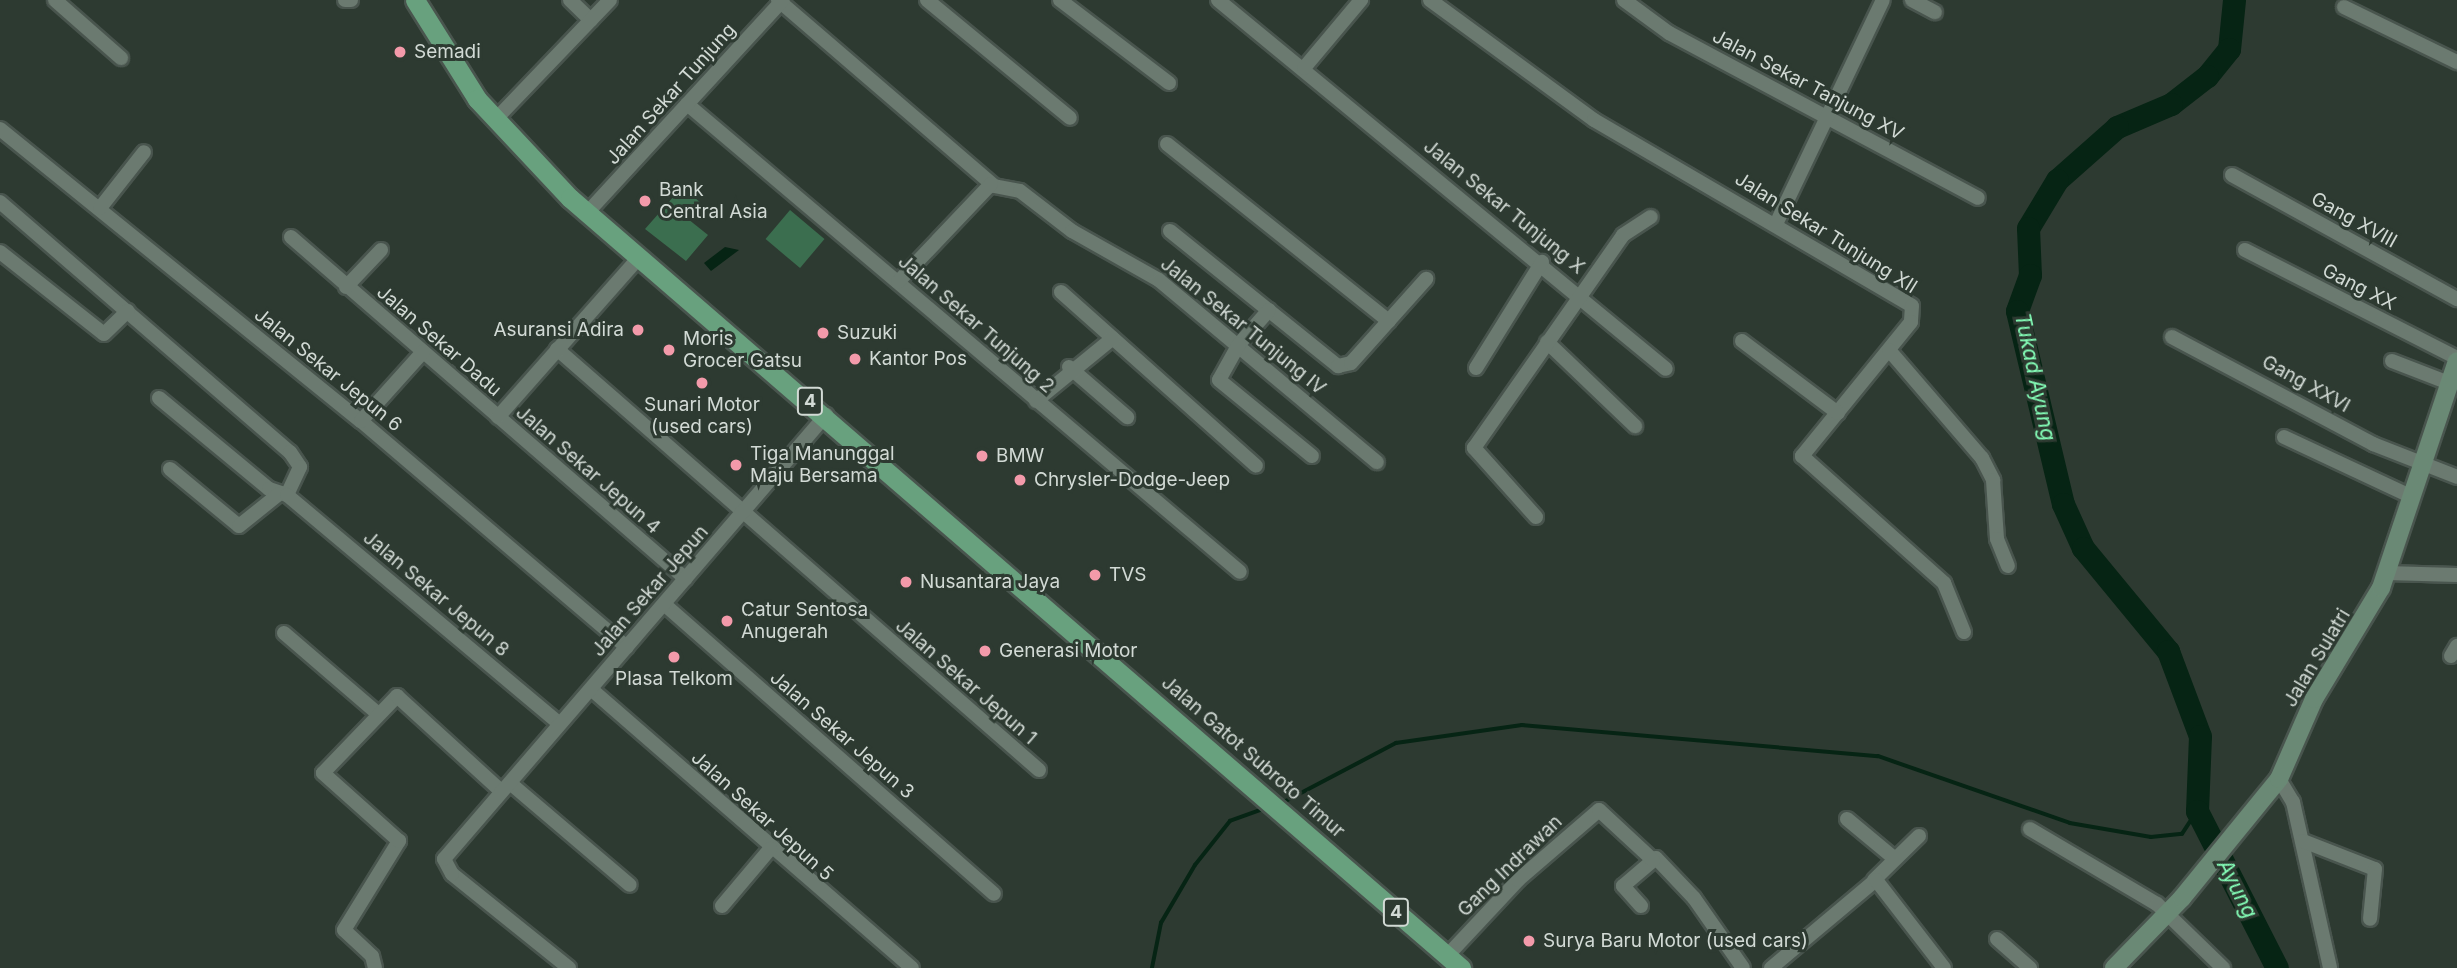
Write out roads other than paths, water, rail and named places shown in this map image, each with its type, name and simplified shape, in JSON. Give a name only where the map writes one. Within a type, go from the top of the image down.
[{"type":"highway","name":"Jalan Gatot Subroto Timur","points":[[415,0],[495,120],[587,213],[638,259],[826,415],[1454,962]]},
{"type":"main road","name":"Jalan Sulatri","points":[[2114,968],[2182,898],[2252,817],[2279,779],[2310,707],[2368,616],[2386,573],[2457,359]]},
{"type":"street","points":[[55,0],[121,58]]},
{"type":"street","points":[[345,0],[351,0]]},
{"type":"street","points":[[570,0],[591,20]]},
{"type":"street","points":[[495,120],[610,0]]},
{"type":"street","points":[[927,0],[1070,118]]},
{"type":"street","points":[[1060,0],[1170,83]]},
{"type":"street","name":"Jalan Sekar Tunjung X","points":[[1218,0],[1580,292],[1474,448],[1536,517]]},
{"type":"street","points":[[1304,68],[1361,0]]},
{"type":"street","name":"Jalan Sekar Tunjung XII","points":[[1430,0],[1594,120],[1776,224],[1912,306],[1911,322],[1802,456],[1944,583],[1964,632]]},
{"type":"street","name":"Jalan Sekar Tanjung XV","points":[[1623,0],[1669,33],[1978,198]]},
{"type":"street","points":[[1776,224],[1883,0]]},
{"type":"street","points":[[1912,0],[1935,12]]},
{"type":"street","name":"Jalan Sekar Tunjung","points":[[587,213],[781,1]]},
{"type":"street","name":"Jalan Sekar Tunjung IV","points":[[781,1],[991,184],[1020,191],[1072,231],[1133,262],[1239,344],[1377,462]]},
{"type":"street","points":[[2344,7],[2457,62]]},
{"type":"street","name":"Jalan Sekar Tunjung 2","points":[[687,104],[1240,572]]},
{"type":"street","name":"Jalan Sekar Jepun 6","points":[[0,129],[361,421],[627,648]]},
{"type":"street","points":[[1167,144],[1389,321]]},
{"type":"street","points":[[100,208],[144,152]]},
{"type":"street","name":"Gang XVIII","points":[[2232,175],[2457,299]]},
{"type":"street","points":[[898,282],[991,184]]},
{"type":"street","points":[[0,202],[290,452],[300,467],[283,494],[239,526],[170,469]]},
{"type":"street","points":[[1651,217],[1629,228],[1580,292],[1666,369]]},
{"type":"street","points":[[1170,231],[1344,367],[1426,279]]},
{"type":"street","name":"Jalan Sekar Dadu","points":[[291,237],[498,417],[638,259]]},
{"type":"street","points":[[346,287],[381,250]]},
{"type":"street","name":"Gang XX","points":[[2245,250],[2457,359]]},
{"type":"street","points":[[0,252],[104,334],[128,311]]},
{"type":"street","points":[[1476,368],[1542,262]]},
{"type":"street","points":[[1061,292],[1256,466]]},
{"type":"street","points":[[1269,310],[1239,344],[1219,380],[1312,456]]},
{"type":"street","name":"Gang XXVI","points":[[2172,337],[2373,444],[2457,477]]},
{"type":"street","points":[[1036,401],[1069,367],[1085,364],[1113,338]]},
{"type":"street","points":[[1742,341],[1838,413]]},
{"type":"street","points":[[1547,342],[1635,426]]},
{"type":"street","name":"Jalan Sekar Jepun 1","points":[[557,349],[1039,770]]},
{"type":"street","points":[[1889,350],[1982,458],[1993,480],[1997,540],[2008,566]]},
{"type":"street","points":[[361,421],[423,352]]},
{"type":"street","points":[[2392,361],[2449,383]]},
{"type":"street","points":[[1069,367],[1127,417]]},
{"type":"street","name":"Jalan Sekar Jepun 8","points":[[159,398],[283,494],[560,724]]},
{"type":"street","name":"Jalan Sekar Jepun","points":[[569,968],[444,866],[448,851],[627,648],[826,415]]},
{"type":"street","name":"Jalan Sekar Jepun 4","points":[[498,417],[686,579]]},
{"type":"street","points":[[2284,437],[2410,496]]},
{"type":"street","points":[[2386,573],[2457,575]]},
{"type":"street","name":"Jalan Sekar Jepun 3","points":[[664,604],[994,894]]},
{"type":"street","points":[[284,633],[376,712]]},
{"type":"street","name":"Jalan Sekar Jepun 5","points":[[591,689],[770,849],[912,968]]},
{"type":"street","points":[[375,968],[372,956],[344,930],[399,841],[323,773],[390,697],[399,698],[630,885]]},
{"type":"street","points":[[2279,779],[2303,841],[2330,968]]},
{"type":"street","name":"Gang Indrawan","points":[[1454,962],[1531,869],[1604,809],[1653,860]]},
{"type":"street","points":[[1847,819],[1895,859]]},
{"type":"street","points":[[2030,829],[2166,913],[2222,968]]},
{"type":"street","points":[[1771,968],[1874,880],[1919,836]]},
{"type":"street","points":[[2303,841],[2375,869],[2370,919]]},
{"type":"street","points":[[722,906],[770,849]]},
{"type":"street","points":[[1641,905],[1623,886],[1653,860],[1694,898],[1743,968]]},
{"type":"street","points":[[1874,880],[1944,968]]},
{"type":"street","points":[[1997,939],[2030,968]]},
{"type":"waterway","name":"Tukad Ayung","points":[[2234,0],[2229,49],[2207,76],[2171,104],[2117,127],[2057,180],[2028,228],[2030,275],[2017,311],[2063,504],[2083,548],[2168,651],[2200,736],[2197,811],[2277,968]]},
{"type":"waterway","points":[[1280,804],[1396,743],[1522,725],[1878,756],[2070,823],[2151,837],[2182,834],[2197,811]]},
{"type":"waterway","points":[[1152,968],[1161,923],[1195,865],[1230,821],[1266,808]]},
{"type":"place","name":"Semadi","points":[[400,52]]},
{"type":"place","name":"Bank Central Asia","points":[[645,201]]},
{"type":"place","name":"Asuransi Adira","points":[[638,330]]},
{"type":"place","name":"Suzuki","points":[[823,333]]},
{"type":"place","name":"Moris Grocer Gatsu","points":[[669,350]]},
{"type":"place","name":"Kantor Pos","points":[[855,359]]},
{"type":"place","name":"Sunari Motor (used cars)","points":[[702,383]]},
{"type":"place","name":"BMW","points":[[982,456]]},
{"type":"place","name":"Tiga Manunggal Maju Bersama","points":[[736,465]]},
{"type":"place","name":"Chrysler-Dodge-Jeep","points":[[1020,480]]},
{"type":"place","name":"TVS","points":[[1095,575]]},
{"type":"place","name":"Nusantara Jaya","points":[[906,582]]},
{"type":"place","name":"Catur Sentosa Anugerah","points":[[727,621]]},
{"type":"place","name":"Generasi Motor","points":[[985,651]]},
{"type":"place","name":"Plasa Telkom","points":[[674,657]]},
{"type":"place","name":"Surya Baru Motor (used cars)","points":[[1529,941]]},
{"type":"water label","name":"Ayung","points":[[2237,889]]}]
